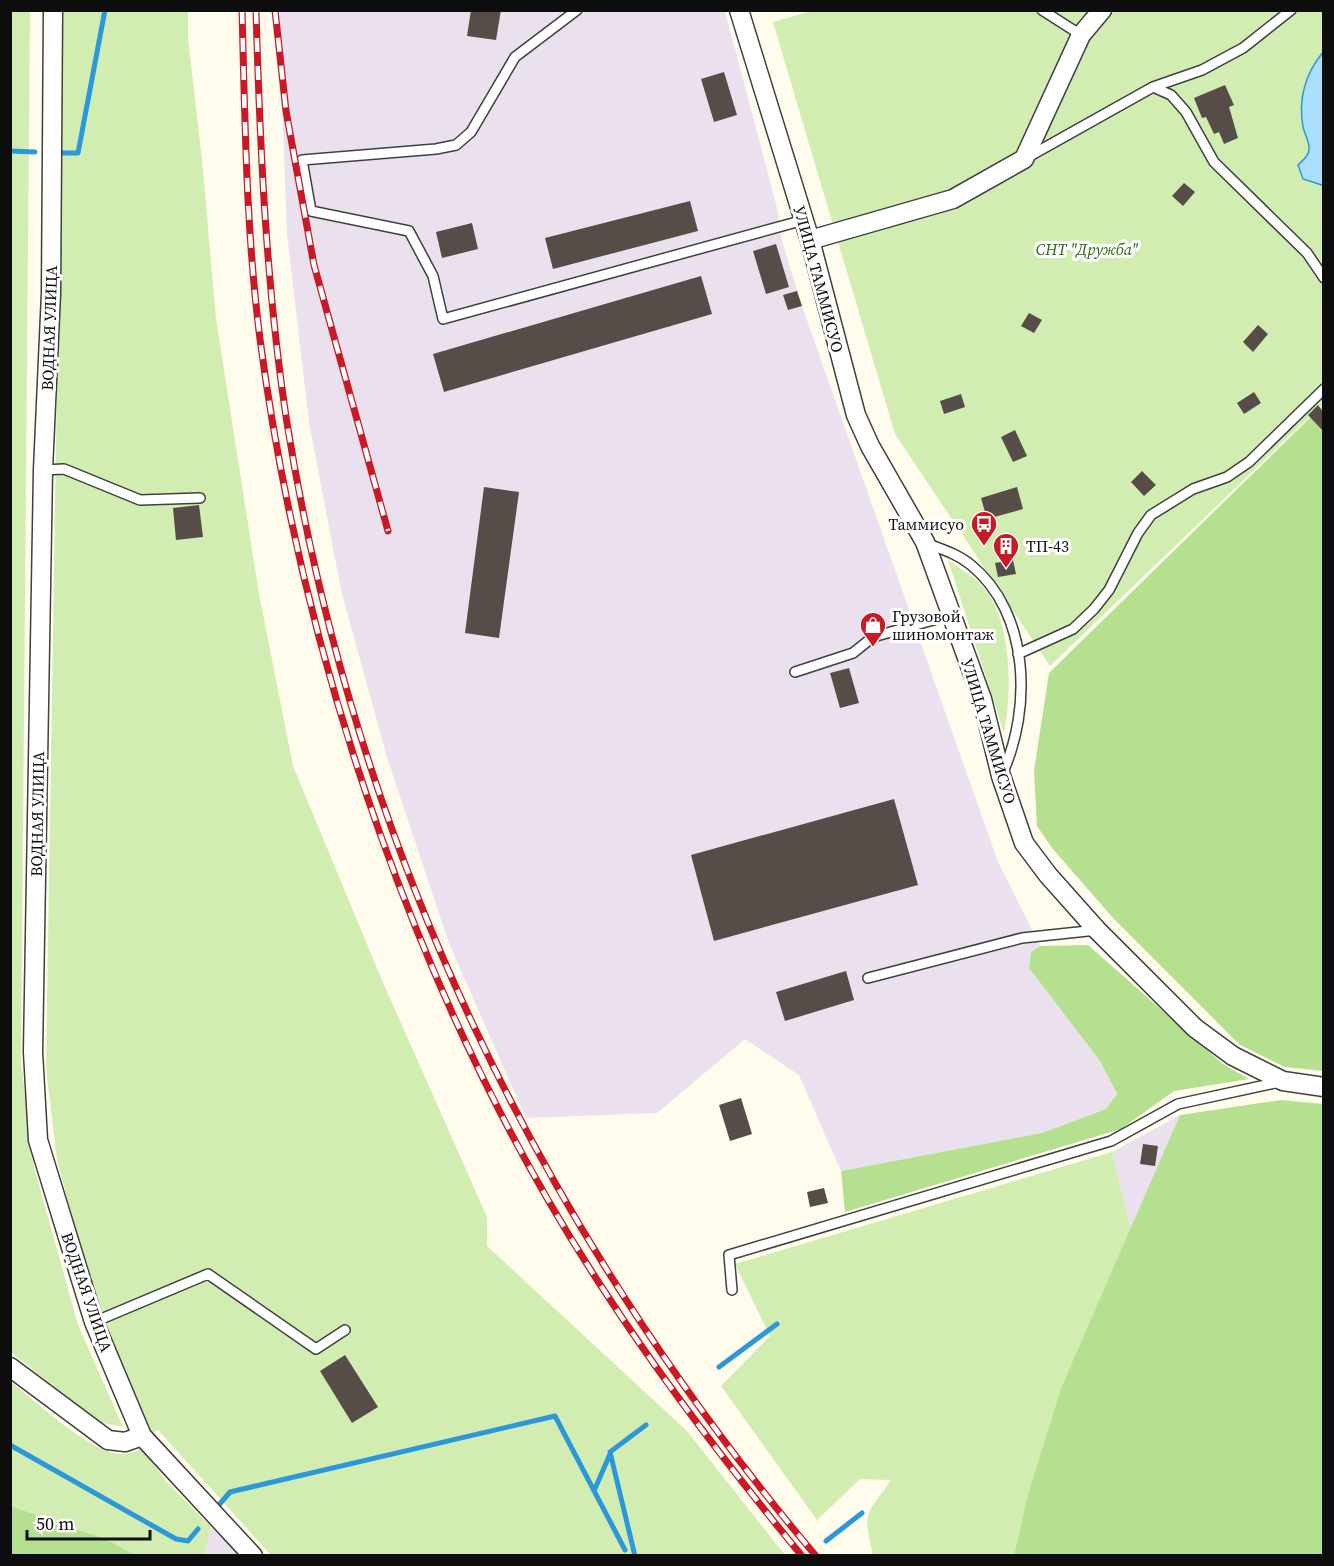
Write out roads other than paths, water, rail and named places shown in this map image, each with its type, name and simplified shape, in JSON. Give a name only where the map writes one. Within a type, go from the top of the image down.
[{"type":"street","name":"ВОДНАЯ УЛИЦА","points":[[53,10],[51,293],[43,470],[33,1063],[38,1140],[93,1322],[142,1436],[253,1556]]},
{"type":"street","name":"УЛИЦА ТАММИСУО","points":[[740,10],[810,240],[856,414],[870,446],[925,542],[982,699],[1001,776],[1024,843],[1048,875],[1097,930],[1195,1028],[1233,1056],[1283,1082],[1323,1087]]},
{"type":"street","points":[[810,240],[953,199],[1024,159],[1081,35],[1102,10]]},
{"type":"street","points":[[10,1367],[108,1440],[125,1442],[142,1436]]},
{"type":"lane","points":[[577,10],[515,57],[471,132],[456,145],[436,149],[302,160],[311,211],[409,231],[433,276],[443,319],[804,220]]},
{"type":"lane","points":[[1042,10],[1081,35]]},
{"type":"lane","points":[[1024,159],[1153,87],[1202,70],[1243,48],[1291,10]]},
{"type":"lane","points":[[1153,87],[1171,95],[1186,112],[1214,162],[1307,253],[1323,278]]},
{"type":"lane","points":[[1018,654],[1073,629],[1094,609],[1109,590],[1134,540],[1151,515],[1193,489],[1227,477],[1249,462],[1323,389]]},
{"type":"lane","points":[[43,470],[64,469],[140,500],[200,498]]},
{"type":"lane","points":[[925,542],[957,556],[983,576],[1002,600],[1018,654],[1018,725],[1012,751],[1001,776]]},
{"type":"lane","points":[[795,672],[854,653],[873,637],[951,615]]},
{"type":"lane","points":[[868,978],[1022,938],[1097,930]]},
{"type":"lane","points":[[732,1290],[729,1255],[1111,1141],[1178,1104],[1283,1082]]},
{"type":"lane","points":[[93,1322],[208,1274],[316,1349],[345,1330]]},
{"type":"water","points":[[1323,52],[1324,181],[1322,185],[1303,179],[1298,165],[1309,152],[1302,117],[1305,87],[1312,69]]},
{"type":"waterway","points":[[60,153],[78,153],[105,10]]},
{"type":"waterway","points":[[10,151],[35,152]]},
{"type":"waterway","points":[[719,1367],[777,1324]]},
{"type":"waterway","points":[[218,1506],[230,1492],[555,1416],[625,1550]]},
{"type":"waterway","points":[[635,1556],[610,1452],[646,1425]]},
{"type":"waterway","points":[[10,1445],[176,1539],[188,1541],[198,1529]]},
{"type":"waterway","points":[[594,1491],[610,1454]]},
{"type":"waterway","points":[[826,1541],[862,1513]]},
{"type":"railway","points":[[242,10],[247,175],[255,298],[280,463],[306,587],[340,711],[380,835],[427,955],[480,1073],[540,1185],[605,1292],[675,1394],[802,1556]]},
{"type":"railway","points":[[256,10],[265,217],[274,320],[287,423],[318,580],[360,732],[411,881],[474,1026],[545,1165],[626,1300],[717,1431],[816,1556]]},
{"type":"railway","points":[[275,10],[286,111],[314,265],[388,531]]},
{"type":"place","name":"Таммисуо","points":[[984,547]]},
{"type":"place","name":"ТП-43","points":[[1006,569]]},
{"type":"place","name":"Грузовой шиномонтаж","points":[[873,648]]},
{"type":"park label","name":"СНТ \"Дружба\"","points":[[1087,249]]}]
